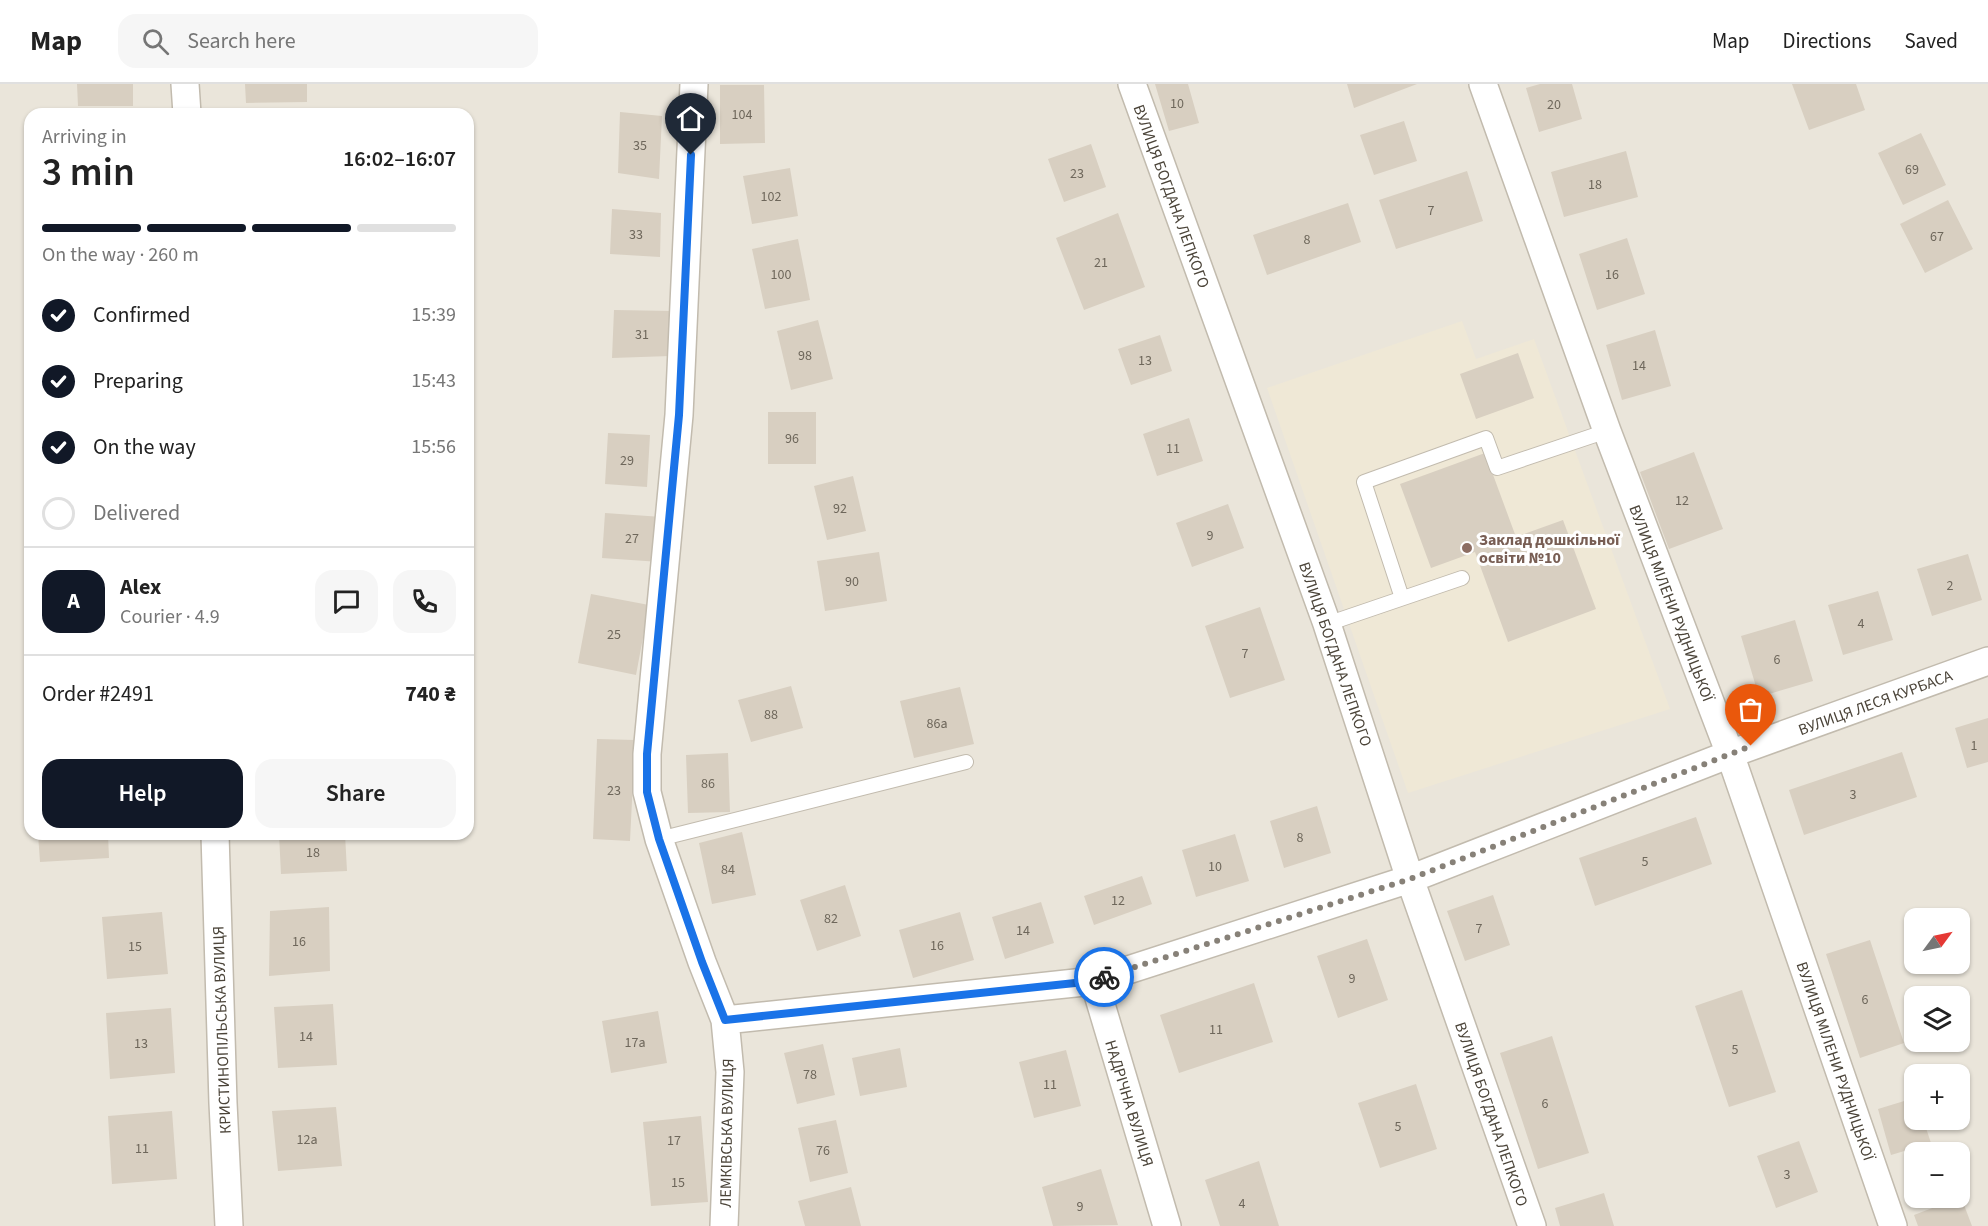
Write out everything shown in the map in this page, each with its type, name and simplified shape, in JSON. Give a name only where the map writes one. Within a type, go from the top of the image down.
[{"type":"street","points":[[185,84],[187,108]]},
{"type":"street","name":"ЛЕМКІВСЬКА ВУЛИЦЯ","points":[[694,84],[679,415],[647,754],[647,792],[659,839],[725,1020],[730,1072],[724,1226]]},
{"type":"street","name":"ВУЛИЦЯ БОГДАНА ЛЕПКОГО","points":[[1132,84],[1327,624],[1410,879],[1532,1226]]},
{"type":"street","name":"ВУЛИЦЯ МІЛЕНИ РУДНИЦЬКОЇ","points":[[1483,84],[1607,431],[1730,754],[1893,1226]]},
{"type":"street","name":"ВУЛИЦЯ ЛЕСЯ КУРБАСА","points":[[725,1020],[1094,981],[1410,879],[1730,754],[1988,661]]},
{"type":"street","name":"КРИСТИНОПІЛЬСЬКА ВУЛИЦЯ","points":[[215,840],[222,1091],[229,1226]]},
{"type":"street","name":"НАДРІЧНА ВУЛИЦЯ","points":[[1094,981],[1167,1226]]},
{"type":"lane","points":[[1402,598],[1364,482],[1486,438],[1497,468],[1607,431]]},
{"type":"lane","points":[[1327,624],[1462,578]]},
{"type":"lane","points":[[659,839],[966,762]]},
{"type":"shaded area","points":[[0,84],[1988,84],[1988,1226],[0,1226]]},
{"type":"shaded area","name":"Заклад дошкільної освіти №10","points":[[1462,321],[1476,359],[1534,339],[1670,709],[1408,793],[1267,388]]},
{"type":"building","points":[[77,84],[133,84],[133,106],[78,106]]},
{"type":"building","points":[[245,84],[307,84],[307,102],[246,103]]},
{"type":"building","points":[[1155,84],[1188,84],[1199,123],[1169,131]]},
{"type":"building","points":[[1347,84],[1417,84],[1354,108]]},
{"type":"building","points":[[1540,84],[1572,84],[1582,119],[1539,132],[1526,88]]},
{"type":"building","points":[[1792,84],[1856,84],[1865,110],[1809,130]]},
{"type":"building","points":[[720,85],[764,85],[765,143],[720,144]]},
{"type":"building","points":[[620,112],[662,116],[659,179],[618,173]]},
{"type":"building","points":[[1404,121],[1417,161],[1374,175],[1360,135]]},
{"type":"building","points":[[1921,133],[1946,185],[1903,205],[1878,153]]},
{"type":"building","points":[[1091,144],[1106,187],[1064,202],[1048,159]]},
{"type":"building","points":[[1626,151],[1638,197],[1564,217],[1551,172]]},
{"type":"building","points":[[790,168],[798,216],[752,224],[743,176]]},
{"type":"building","points":[[1467,171],[1483,221],[1396,249],[1379,200]]},
{"type":"building","points":[[1948,200],[1973,249],[1925,273],[1900,224]]},
{"type":"building","points":[[1348,203],[1361,242],[1267,275],[1253,235]]},
{"type":"building","points":[[612,209],[661,213],[660,257],[610,254]]},
{"type":"building","points":[[1118,213],[1145,287],[1084,310],[1056,238]]},
{"type":"building","points":[[1627,238],[1645,294],[1597,310],[1579,254]]},
{"type":"building","points":[[798,239],[810,300],[765,309],[752,249]]},
{"type":"building","points":[[614,310],[673,311],[670,356],[612,358]]},
{"type":"building","points":[[818,320],[833,379],[791,390],[777,331]]},
{"type":"building","points":[[1655,330],[1671,386],[1622,400],[1606,345]]},
{"type":"building","points":[[1160,335],[1172,371],[1131,385],[1118,349]]},
{"type":"building","points":[[1518,353],[1534,398],[1476,419],[1460,374]]},
{"type":"building","points":[[768,412],[816,412],[816,464],[768,464]]},
{"type":"building","points":[[1189,418],[1203,461],[1157,476],[1143,434]]},
{"type":"building","points":[[608,433],[650,435],[647,487],[605,484]]},
{"type":"building","points":[[1694,452],[1723,529],[1669,549],[1640,472]]},
{"type":"building","name":"Заклад дошкільної освіти №10","points":[[1485,453],[1516,537],[1563,520],[1596,609],[1508,642],[1475,552],[1431,568],[1400,484]]},
{"type":"building","points":[[853,476],[866,531],[827,540],[814,486]]},
{"type":"building","points":[[1228,504],[1244,548],[1192,567],[1176,523]]},
{"type":"building","points":[[605,513],[662,517],[660,562],[602,558]]},
{"type":"building","points":[[879,552],[887,601],[825,611],[817,561]]},
{"type":"building","points":[[1968,554],[1982,600],[1932,616],[1917,569]]},
{"type":"building","points":[[1878,591],[1893,640],[1843,655],[1828,605]]},
{"type":"building","points":[[591,594],[649,605],[636,675],[578,663]]},
{"type":"building","points":[[1260,607],[1285,680],[1230,698],[1205,626]]},
{"type":"building","points":[[1795,620],[1813,681],[1759,697],[1741,636]]},
{"type":"building","points":[[791,686],[803,728],[751,742],[738,700]]},
{"type":"building","points":[[960,687],[974,744],[914,758],[900,701]]},
{"type":"building","points":[[1988,718],[1988,762],[1967,768],[1955,728]]},
{"type":"building","points":[[597,739],[635,740],[630,841],[593,839]]},
{"type":"building","points":[[1902,752],[1917,797],[1804,835],[1789,790]]},
{"type":"building","points":[[728,753],[730,812],[688,813],[686,755]]},
{"type":"building","points":[[1317,806],[1331,853],[1284,868],[1270,821]]},
{"type":"building","points":[[1696,817],[1712,864],[1595,906],[1579,858]]},
{"type":"building","points":[[742,832],[756,895],[712,904],[699,843]]},
{"type":"building","points":[[1235,834],[1249,881],[1196,897],[1182,850]]},
{"type":"building","points":[[38,840],[108,840],[109,858],[40,862]]},
{"type":"building","points":[[279,840],[345,840],[347,871],[281,874]]},
{"type":"building","points":[[1142,876],[1152,904],[1094,925],[1084,896]]},
{"type":"building","points":[[845,885],[861,936],[817,951],[800,900]]},
{"type":"building","points":[[1493,895],[1510,945],[1465,961],[1447,911]]},
{"type":"building","points":[[1041,902],[1054,943],[1005,959],[992,917]]},
{"type":"building","points":[[329,907],[330,971],[269,976],[270,911]]},
{"type":"building","points":[[162,912],[168,974],[107,979],[102,917]]},
{"type":"building","points":[[960,912],[974,960],[913,978],[899,930]]},
{"type":"building","points":[[1367,939],[1388,1000],[1338,1018],[1317,956]]},
{"type":"building","points":[[1870,940],[1904,1043],[1860,1058],[1826,954]]},
{"type":"building","points":[[1254,983],[1273,1042],[1179,1073],[1160,1015]]},
{"type":"building","points":[[1742,990],[1776,1092],[1729,1107],[1695,1006]]},
{"type":"building","points":[[333,1004],[337,1065],[278,1068],[274,1007]]},
{"type":"building","points":[[171,1008],[175,1073],[110,1079],[106,1013]]},
{"type":"building","points":[[658,1011],[667,1063],[611,1073],[602,1021]]},
{"type":"building","points":[[1552,1036],[1589,1153],[1538,1169],[1500,1053]]},
{"type":"building","points":[[823,1044],[835,1095],[797,1104],[784,1053]]},
{"type":"building","points":[[900,1048],[907,1087],[860,1096],[852,1058]]},
{"type":"building","points":[[1066,1050],[1081,1106],[1034,1118],[1019,1062]]},
{"type":"building","points":[[1416,1084],[1437,1149],[1380,1168],[1358,1103]]},
{"type":"building","points":[[1904,1101],[1904,1130],[1927,1130],[1931,1142],[1904,1142],[1904,1151],[1891,1155],[1878,1109]]},
{"type":"building","points":[[336,1107],[342,1166],[278,1171],[272,1111]]},
{"type":"building","points":[[172,1111],[177,1179],[112,1184],[108,1116]]},
{"type":"building","points":[[701,1116],[708,1202],[651,1206],[643,1122]]},
{"type":"building","points":[[836,1120],[848,1173],[810,1182],[798,1128]]},
{"type":"building","points":[[1799,1141],[1818,1192],[1776,1208],[1757,1156]]},
{"type":"building","points":[[1259,1161],[1279,1226],[1220,1226],[1205,1180]]},
{"type":"building","points":[[1101,1169],[1118,1225],[1053,1226],[1042,1187]]},
{"type":"building","points":[[851,1187],[861,1226],[805,1226],[798,1201]]},
{"type":"building","points":[[1604,1193],[1614,1226],[1560,1226],[1555,1208]]},
{"type":"building","points":[[1932,1208],[1965,1208],[1972,1226],[1918,1226],[1914,1215]]},
{"type":"way so far","points":[[1104,977],[1410,879],[1751,746]]},
{"type":"place","name":"Заклад дошкільної освіти №10","points":[[1467,548]]},
{"type":"route","points":[[691,155],[679,415],[647,754],[647,792],[659,839],[725,1020],[1094,981],[1104,977]]}]
